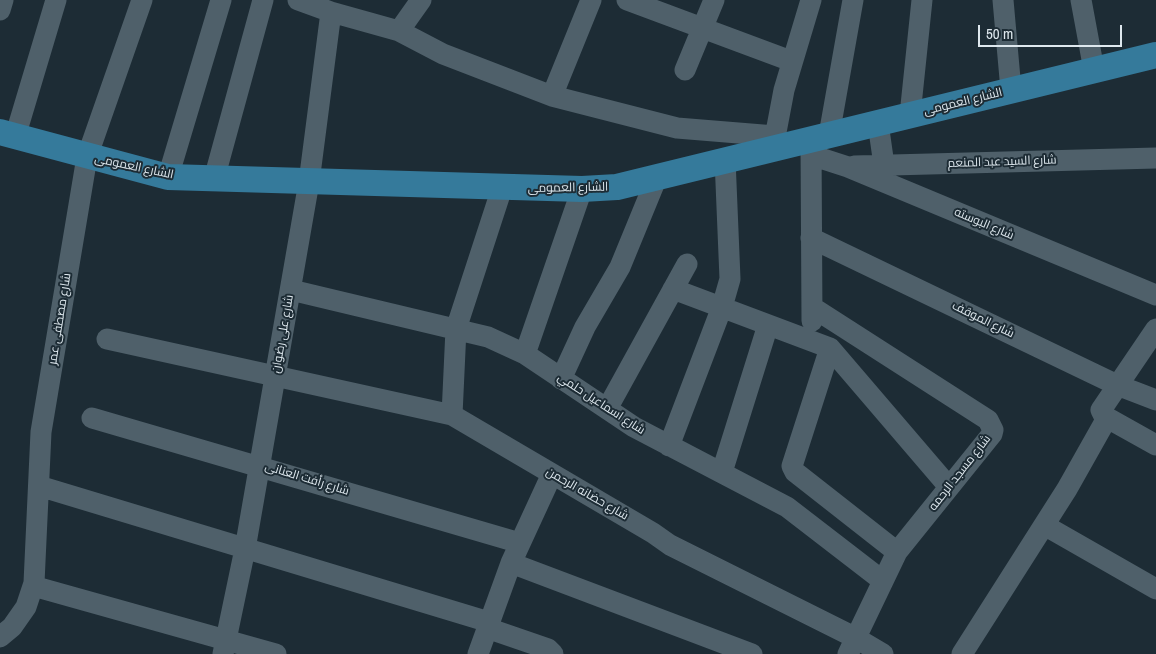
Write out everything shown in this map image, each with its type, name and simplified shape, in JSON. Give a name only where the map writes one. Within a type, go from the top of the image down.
[{"type":"main road","name":"الشارع العمومى","points":[[7,135],[168,177],[502,188],[582,189],[617,187],[725,159],[774,142],[817,143],[878,123],[1156,54]]},
{"type":"street","points":[[0,10],[3,0]]},
{"type":"street","points":[[7,135],[56,0]]},
{"type":"street","name":"شارع مصطفى عمر","points":[[0,637],[12,628],[26,607],[33,586],[41,432],[87,157],[142,0]]},
{"type":"street","points":[[168,177],[221,0]]},
{"type":"street","points":[[214,179],[263,0]]},
{"type":"street","points":[[399,31],[421,0]]},
{"type":"street","points":[[552,96],[591,0]]},
{"type":"street","points":[[627,0],[702,30],[792,62]]},
{"type":"street","points":[[685,70],[714,0]]},
{"type":"street","points":[[302,1],[330,12],[399,31],[443,54],[552,96],[677,128],[774,142],[792,62],[810,0]]},
{"type":"street","points":[[853,0],[817,143],[811,238],[812,307],[821,344],[792,466],[796,472],[897,552]]},
{"type":"street","points":[[910,115],[922,0]]},
{"type":"street","points":[[1003,0],[1011,90]]},
{"type":"street","points":[[1081,0],[1094,70]]},
{"type":"street","name":"شارع على رضوان","points":[[225,647],[245,549],[309,182],[330,12]]},
{"type":"street","points":[[878,123],[884,165]]},
{"type":"street","name":"شارع البوسته","points":[[817,143],[848,167],[1156,295]]},
{"type":"street","name":"شارع السيد عبد المنعم","points":[[848,167],[1156,158]]},
{"type":"street","points":[[669,446],[722,307],[730,279],[725,159]]},
{"type":"street","points":[[561,379],[585,327],[620,267],[657,176]]},
{"type":"street","points":[[452,415],[456,328],[502,188]]},
{"type":"street","points":[[525,354],[582,189]]},
{"type":"street","name":"شارع الموقف","points":[[811,238],[1117,385],[1156,400]]},
{"type":"street","points":[[607,409],[687,264]]},
{"type":"street","points":[[673,289],[821,344],[949,487]]},
{"type":"street","name":"شارع اسماعيل حلمي","points":[[290,290],[456,328],[488,337],[525,354],[607,409],[669,446],[787,506],[883,581]]},
{"type":"street","name":"شارع مسجد الرحمه","points":[[812,307],[990,423],[992,434],[897,552],[852,646]]},
{"type":"street","points":[[722,472],[768,325]]},
{"type":"street","points":[[1156,329],[1102,408],[1102,414],[1107,418],[1156,445]]},
{"type":"street","name":"شارع حضانه الرحمن","points":[[107,339],[452,415],[670,545],[852,646],[883,654]]},
{"type":"street","name":"شارع رأفت العنانى","points":[[92,418],[260,465],[520,543]]},
{"type":"street","points":[[962,654],[1044,526],[1107,418]]},
{"type":"street","points":[[478,654],[511,563],[552,474]]},
{"type":"street","points":[[39,486],[488,625],[548,648],[553,654]]},
{"type":"street","points":[[1044,526],[1156,590]]},
{"type":"street","points":[[511,563],[752,654]]},
{"type":"street","points":[[33,586],[225,647],[276,654]]}]
